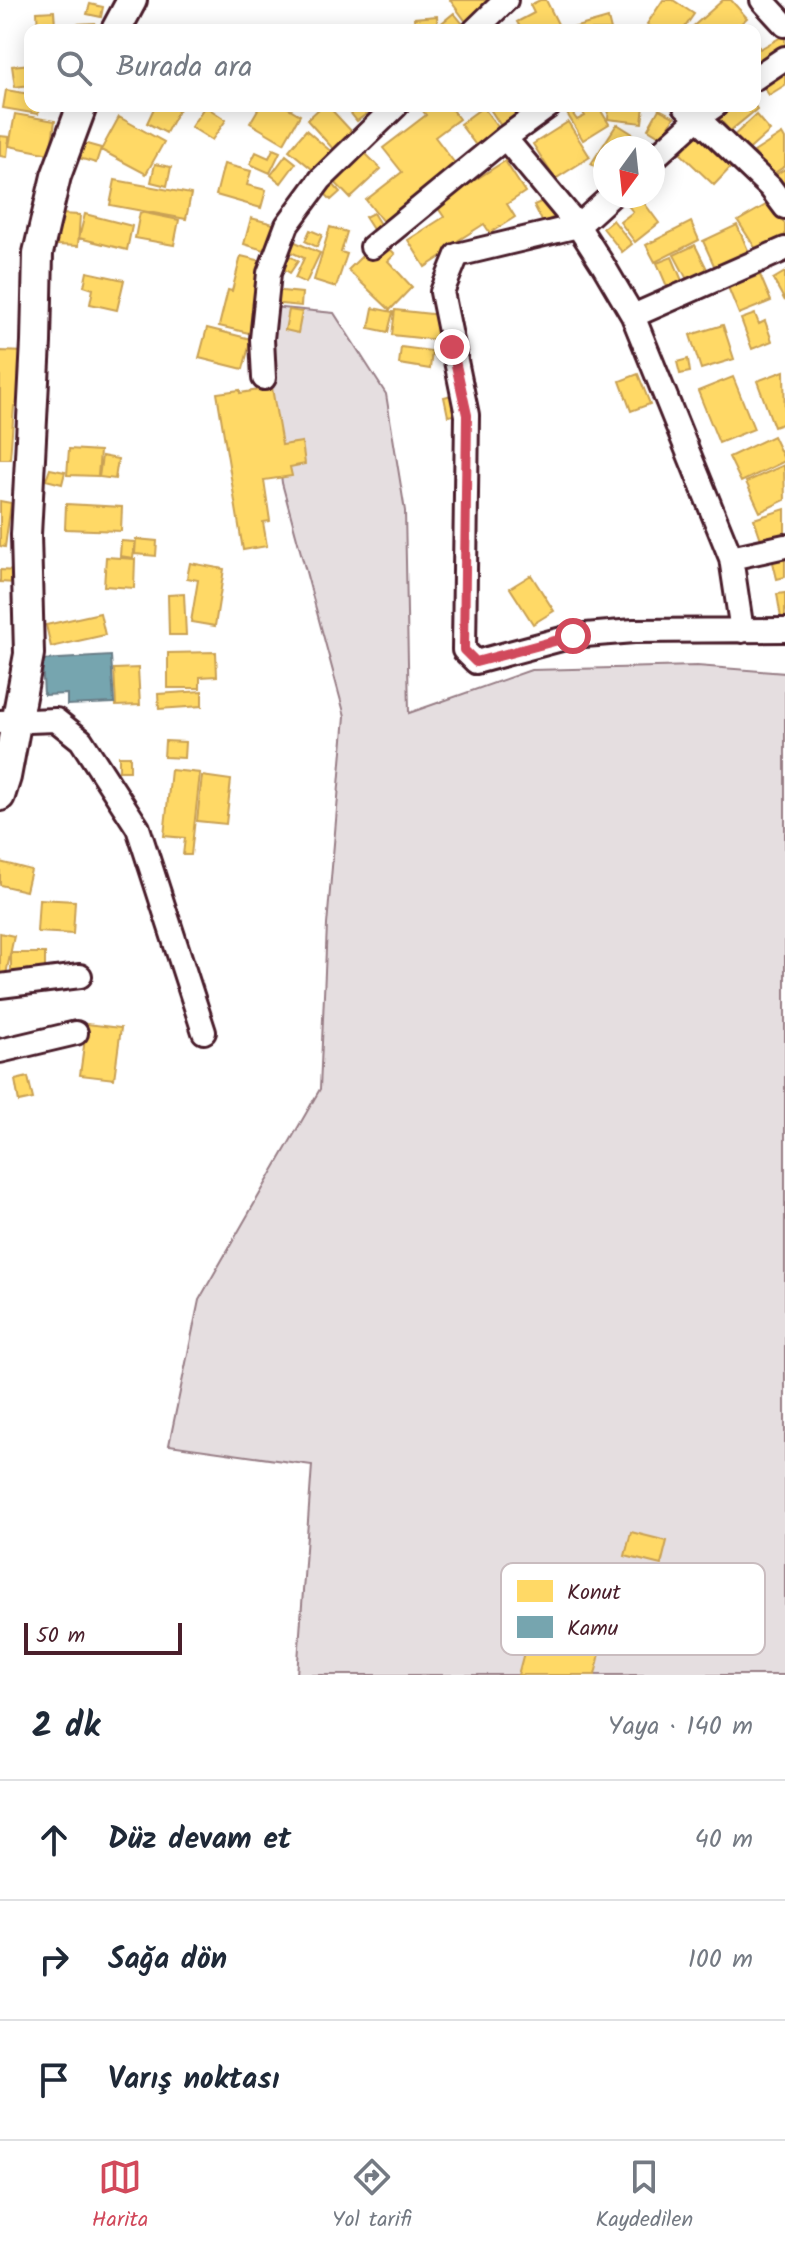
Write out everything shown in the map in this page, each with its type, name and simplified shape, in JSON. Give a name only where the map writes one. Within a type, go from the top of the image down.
[{"type":"street","points":[[119,24],[132,0]]},
{"type":"street","points":[[762,0],[785,25]]},
{"type":"street","points":[[480,24],[500,2]]},
{"type":"street","points":[[761,74],[785,58]]},
{"type":"street","points":[[0,796],[6,777],[8,723],[29,654],[26,535],[38,253],[56,176],[80,112]]},
{"type":"street","points":[[264,378],[262,339],[269,273],[287,225],[321,179],[390,112]]},
{"type":"street","points":[[372,247],[541,112]]},
{"type":"street","points":[[665,146],[698,112]]},
{"type":"street","points":[[702,112],[785,207]]},
{"type":"street","points":[[505,138],[578,226],[633,316],[731,558],[742,631]]},
{"type":"street","points":[[598,208],[578,226],[457,255],[442,292],[467,415],[464,650],[476,662],[573,636],[634,631],[785,630]]},
{"type":"street","points":[[633,316],[785,249]]},
{"type":"street","points":[[731,558],[785,546]]},
{"type":"street","points":[[8,723],[56,720],[81,740],[138,828],[204,1032]]},
{"type":"street","points":[[0,986],[80,976]]},
{"type":"street","points":[[0,1051],[76,1033]]},
{"type":"shaded area","points":[[262,306],[334,313],[386,394],[405,511],[409,713],[531,670],[697,666],[785,673],[785,1675],[297,1675],[312,1465],[169,1445],[199,1300],[320,1089],[327,925],[345,716],[282,483]]},
{"type":"building: Konut","points":[[450,0],[488,0],[491,5],[467,23]]},
{"type":"building: Konut","points":[[546,0],[558,24],[518,24],[534,13],[530,5]]},
{"type":"building: Konut","points":[[663,0],[673,0],[694,14],[687,24],[647,24]]},
{"type":"building: Konut","points":[[723,0],[731,0],[747,18],[740,24],[696,24]]},
{"type":"building: Konut","points":[[90,4],[103,7],[101,17],[87,14]]},
{"type":"building: Konut","points":[[54,11],[55,24],[38,24],[37,12]]},
{"type":"building: Konut","points":[[454,13],[463,24],[440,24]]},
{"type":"building: Konut","points":[[437,16],[438,24],[414,24],[414,18]]},
{"type":"building: Konut","points":[[608,18],[610,24],[587,24]]},
{"type":"building: Konut","points":[[783,36],[785,39],[785,56],[761,70],[761,48]]},
{"type":"building: Konut","points":[[785,59],[785,85],[769,95],[761,83],[761,74]]},
{"type":"building: Konut","points":[[24,65],[24,86],[15,87],[12,66]]},
{"type":"building: Konut","points":[[6,90],[24,93],[24,112],[3,108]]},
{"type":"building: Konut","points":[[152,112],[177,112],[166,133],[147,123]]},
{"type":"building: Konut","points":[[201,112],[214,112],[226,120],[212,140],[191,127]]},
{"type":"building: Konut","points":[[256,112],[295,112],[300,115],[284,143],[250,123]]},
{"type":"building: Konut","points":[[316,112],[334,112],[353,133],[335,151],[307,120]]},
{"type":"building: Konut","points":[[350,112],[369,112],[357,121]]},
{"type":"building: Konut","points":[[424,112],[454,112],[459,119],[435,137],[457,166],[384,223],[366,200],[402,172],[383,148],[426,115]]},
{"type":"building: Konut","points":[[476,112],[487,112],[501,131],[478,148],[460,124]]},
{"type":"building: Konut","points":[[492,112],[515,112],[519,118],[503,129]]},
{"type":"building: Konut","points":[[566,112],[571,112],[577,120],[585,116],[583,112],[602,112],[609,124],[583,140]]},
{"type":"building: Konut","points":[[609,112],[643,112],[642,123],[608,119]]},
{"type":"building: Konut","points":[[657,112],[665,112],[674,117],[664,136],[648,129]]},
{"type":"building: Konut","points":[[720,112],[753,112],[730,131],[716,115]]},
{"type":"building: Konut","points":[[15,114],[55,121],[50,154],[9,146]]},
{"type":"building: Konut","points":[[756,115],[770,131],[744,154],[730,139]]},
{"type":"building: Konut","points":[[119,117],[164,142],[146,174],[101,150]]},
{"type":"building: Konut","points":[[568,122],[590,157],[555,179],[533,144]]},
{"type":"building: Konut","points":[[617,124],[636,136],[609,136]]},
{"type":"building: Konut","points":[[306,130],[334,154],[317,173],[289,150]]},
{"type":"building: Konut","points":[[698,133],[733,165],[714,185],[680,153]]},
{"type":"building: Konut","points":[[782,134],[785,139],[785,166],[770,176],[754,152]]},
{"type":"building: Konut","points":[[0,136],[9,137],[7,157],[0,156]]},
{"type":"building: Konut","points":[[83,143],[101,148],[96,163],[79,158]]},
{"type":"building: Konut","points":[[360,148],[381,169],[350,198],[330,177]]},
{"type":"building: Konut","points":[[273,149],[280,152],[270,173],[250,164],[256,152],[269,158]]},
{"type":"building: Konut","points":[[286,155],[296,163],[281,183],[271,175]]},
{"type":"building: Konut","points":[[505,161],[525,192],[507,204],[515,217],[490,233],[484,224],[425,267],[408,240],[444,217],[436,205]]},
{"type":"building: Konut","points":[[155,164],[171,167],[167,186],[151,182]]},
{"type":"building: Konut","points":[[224,164],[251,171],[247,185],[266,190],[261,208],[216,195]]},
{"type":"building: Konut","points":[[785,169],[785,191],[775,175]]},
{"type":"building: Konut","points":[[328,179],[340,192],[331,200],[319,187]]},
{"type":"building: Konut","points":[[115,180],[191,194],[186,219],[110,205]]},
{"type":"building: Konut","points":[[547,199],[556,216],[543,223],[534,205]]},
{"type":"building: Konut","points":[[771,202],[785,224],[785,238],[759,254],[738,221]]},
{"type":"building: Konut","points":[[630,208],[648,208],[659,223],[635,242],[620,222],[633,212]]},
{"type":"building: Konut","points":[[140,212],[179,220],[174,245],[135,238]]},
{"type":"building: Konut","points":[[373,213],[381,226],[374,231],[365,217]]},
{"type":"building: Konut","points":[[59,214],[80,215],[78,246],[57,245]]},
{"type":"building: Konut","points":[[85,214],[132,226],[127,250],[79,238]]},
{"type":"building: Konut","points":[[251,218],[277,225],[270,252],[244,244]]},
{"type":"building: Konut","points":[[613,220],[632,244],[622,252],[603,228]]},
{"type":"building: Konut","points":[[691,222],[699,240],[655,262],[646,245]]},
{"type":"building: Konut","points":[[737,225],[751,257],[717,272],[703,241]]},
{"type":"building: Konut","points":[[330,227],[347,232],[341,252],[347,254],[336,287],[314,280]]},
{"type":"building: Konut","points":[[310,230],[322,235],[317,247],[305,241]]},
{"type":"building: Konut","points":[[284,237],[320,253],[306,283],[295,278],[304,258],[280,247]]},
{"type":"building: Konut","points":[[385,244],[395,254],[388,261],[412,287],[390,310],[348,270],[365,253],[371,258]]},
{"type":"building: Konut","points":[[695,245],[710,275],[690,285],[674,255]]},
{"type":"building: Konut","points":[[283,252],[298,261],[290,273],[276,264]]},
{"type":"building: Konut","points":[[241,256],[266,262],[253,334],[219,326]]},
{"type":"building: Konut","points":[[672,257],[683,283],[668,289],[657,263]]},
{"type":"building: Konut","points":[[87,272],[124,280],[117,310],[90,304],[93,289],[84,286]]},
{"type":"building: Konut","points":[[785,272],[785,301],[773,279]]},
{"type":"building: Konut","points":[[760,275],[771,301],[739,314],[728,287]]},
{"type":"building: Konut","points":[[272,290],[302,293],[301,306],[271,303]]},
{"type":"building: Konut","points":[[373,308],[393,312],[388,332],[369,328]]},
{"type":"building: Konut","points":[[289,310],[302,312],[298,333],[285,330]]},
{"type":"building: Konut","points":[[395,310],[440,315],[438,340],[392,335]]},
{"type":"building: Konut","points":[[755,314],[759,324],[765,321],[772,341],[752,349],[741,319]]},
{"type":"building: Konut","points":[[723,325],[734,359],[701,369],[690,335]]},
{"type":"building: Konut","points":[[207,328],[251,339],[243,369],[199,358]]},
{"type":"building: Konut","points":[[401,347],[432,351],[430,369],[399,364]]},
{"type":"building: Konut","points":[[0,351],[27,352],[22,407],[14,406],[10,459],[0,459]]},
{"type":"building: Konut","points":[[688,359],[690,372],[680,374],[677,362]]},
{"type":"building: Konut","points":[[784,371],[785,423],[774,427],[757,381]]},
{"type":"building: Konut","points":[[638,374],[650,404],[631,411],[620,381]]},
{"type":"building: Konut","points":[[733,377],[754,429],[719,443],[698,391]]},
{"type":"building: Konut","points":[[272,388],[282,445],[302,442],[305,464],[290,467],[292,476],[264,480],[270,521],[263,522],[267,546],[243,550],[217,393]]},
{"type":"building: Konut","points":[[456,394],[460,414],[448,416],[444,397]]},
{"type":"building: Konut","points":[[773,436],[785,461],[741,482],[729,457]]},
{"type":"building: Konut","points":[[69,449],[100,451],[98,476],[67,475]]},
{"type":"building: Konut","points":[[102,456],[118,459],[115,479],[99,477]]},
{"type":"building: Konut","points":[[784,465],[785,500],[760,512],[746,482]]},
{"type":"building: Konut","points":[[50,469],[65,472],[62,484],[46,480]]},
{"type":"building: Konut","points":[[0,501],[11,503],[5,547],[0,546]]},
{"type":"building: Konut","points":[[66,504],[122,507],[121,531],[65,529]]},
{"type":"building: Konut","points":[[785,509],[785,540],[764,548],[754,519]]},
{"type":"building: Konut","points":[[136,539],[157,541],[156,556],[135,554]]},
{"type":"building: Konut","points":[[121,541],[135,542],[133,558],[120,556]]},
{"type":"building: Konut","points":[[785,551],[785,577],[777,579],[771,554]]},
{"type":"building: Konut","points":[[106,557],[135,559],[134,588],[104,586]]},
{"type":"building: Konut","points":[[190,563],[224,569],[215,626],[191,622],[198,580],[187,578]]},
{"type":"building: Konut","points":[[0,570],[16,571],[15,583],[0,582]]},
{"type":"building: Konut","points":[[531,575],[554,611],[533,624],[510,588]]},
{"type":"building: Konut","points":[[785,593],[785,617],[781,618],[777,594]]},
{"type":"building: Konut","points":[[184,594],[186,635],[169,635],[168,595]]},
{"type":"building: Konut","points":[[100,613],[105,635],[51,647],[46,625]]},
{"type":"building: Konut","points":[[216,652],[217,676],[200,677],[200,688],[168,688],[168,653]]},
{"type":"building: Konut","points":[[138,668],[140,705],[116,706],[114,669]]},
{"type":"building: Konut","points":[[202,691],[202,706],[159,709],[158,694]]},
{"type":"building: Konut","points":[[165,741],[185,742],[184,758],[164,757]]},
{"type":"building: Konut","points":[[119,756],[130,756],[130,771],[119,771]]},
{"type":"building: Konut","points":[[171,770],[200,773],[191,855],[183,855],[185,838],[164,836]]},
{"type":"building: Konut","points":[[202,776],[231,780],[226,824],[197,821]]},
{"type":"building: Konut","points":[[0,862],[31,870],[26,891],[0,885]]},
{"type":"building: Konut","points":[[39,899],[75,901],[73,934],[37,932]]},
{"type":"building: Konut","points":[[0,933],[14,936],[5,979],[0,978]]},
{"type":"building: Konut","points":[[11,953],[45,953],[45,975],[11,975]]},
{"type":"building: Konut","points":[[87,1024],[121,1028],[114,1079],[80,1075]]},
{"type":"building: Konut","points":[[28,1077],[33,1099],[19,1102],[15,1080]]},
{"type":"building: Konut","points":[[631,1532],[667,1541],[662,1563],[625,1556]]},
{"type":"building: Konut","points":[[523,1655],[600,1655],[595,1675],[518,1675]]},
{"type":"building: Kamu","points":[[111,656],[114,703],[67,705],[67,694],[44,695],[42,660]]},
{"type":"route","points":[[452,347],[467,415],[464,650],[476,662],[573,636]]}]
